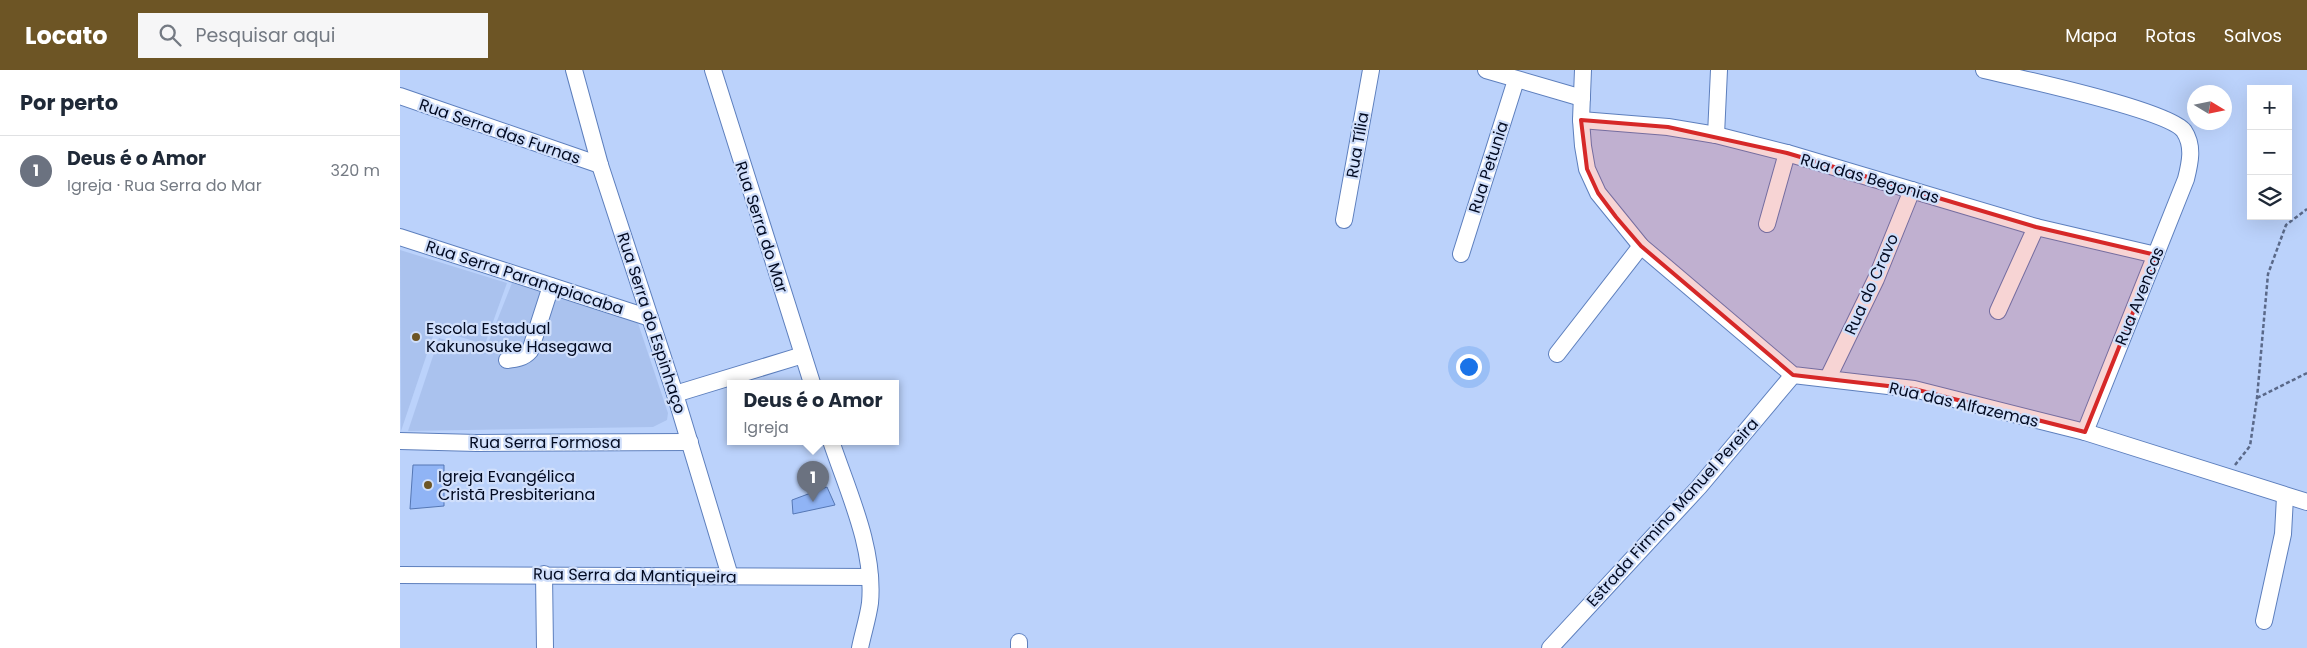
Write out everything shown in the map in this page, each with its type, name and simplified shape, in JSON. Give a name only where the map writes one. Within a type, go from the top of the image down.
[{"type":"street","name":"Rua Serra do Espinhaço","points":[[574,70],[600,165],[676,394],[730,576]]},
{"type":"street","name":"Rua Serra do Mar","points":[[712,70],[811,380]]},
{"type":"street","name":"Rua Tília","points":[[1344,220],[1371,70]]},
{"type":"street","points":[[1486,70],[1582,98]]},
{"type":"street","points":[[1582,70],[1581,120],[1587,168],[1598,193],[1641,246],[1793,375]]},
{"type":"street","points":[[1716,135],[1720,70]]},
{"type":"street","name":"Rua Avencas","points":[[1984,70],[2138,109],[2169,120],[2183,130],[2190,145],[2191,159],[2186,179],[2085,432]]},
{"type":"street","name":"Rua Petunia","points":[[1460,254],[1516,80]]},
{"type":"street","name":"Rua Serra das Furnas","points":[[400,96],[600,165]]},
{"type":"street","name":"Rua das Begonias","points":[[1581,120],[1668,127],[1716,135],[1787,153],[2036,227],[2156,254]]},
{"type":"street","points":[[1767,224],[1787,153]]},
{"type":"street","name":"Rua do Cravo","points":[[1828,378],[1880,272],[1912,190]]},
{"type":"street","points":[[1998,311],[2036,227]]},
{"type":"street","name":"Rua Serra Paranapiacaba","points":[[400,237],[650,318]]},
{"type":"street","points":[[1557,354],[1641,246]]},
{"type":"street","points":[[507,360],[518,359],[527,355],[530,351],[551,286]]},
{"type":"street","points":[[676,394],[803,355]]},
{"type":"street","name":"Rua das Alfazemas","points":[[1793,375],[1914,389],[2085,432],[2307,502]]},
{"type":"street","name":"Estrada Firmino Manuel Pereira","points":[[1550,648],[1699,487],[1793,375]]},
{"type":"street","name":"Rua Serra Formosa","points":[[400,441],[477,443],[690,442]]},
{"type":"street","points":[[832,445],[864,543],[870,577],[870,604],[860,648]]},
{"type":"street","points":[[2264,621],[2283,534],[2286,496]]},
{"type":"street","points":[[544,574],[545,648]]},
{"type":"street","name":"Rua Serra da Mantiqueira","points":[[400,575],[544,574],[870,577]]},
{"type":"path","points":[[2225,477],[2250,446],[2257,398],[2268,274],[2286,225],[2307,209]]},
{"type":"path","points":[[2257,398],[2307,372]]},
{"type":"highlighted area","points":[[1581,120],[1668,127],[1787,153],[2036,227],[2156,255],[2085,432],[1914,389],[1793,375],[1641,246],[1616,217],[1598,193],[1587,169]]},
{"type":"shaded area","name":"Escola Estadual Kakunosuke Hasegawa","points":[[400,250],[507,283],[485,344],[435,330],[401,431]]},
{"type":"shaded area","points":[[512,283],[637,320],[668,413],[667,420],[653,427],[408,431],[439,338],[485,351]]},
{"type":"building","name":"Igreja Evangélica Cristã Presbiteriana","points":[[413,465],[444,465],[444,506],[410,509]]},
{"type":"building","points":[[827,487],[835,505],[793,514],[792,500]]},
{"type":"place","name":"Escola Estadual Kakunosuke Hasegawa","points":[[416,337]]},
{"type":"place","name":"Igreja Evangélica Cristã Presbiteriana","points":[[428,485]]},
{"type":"place","name":"Deus é o Amor","points":[[813,502]]}]
